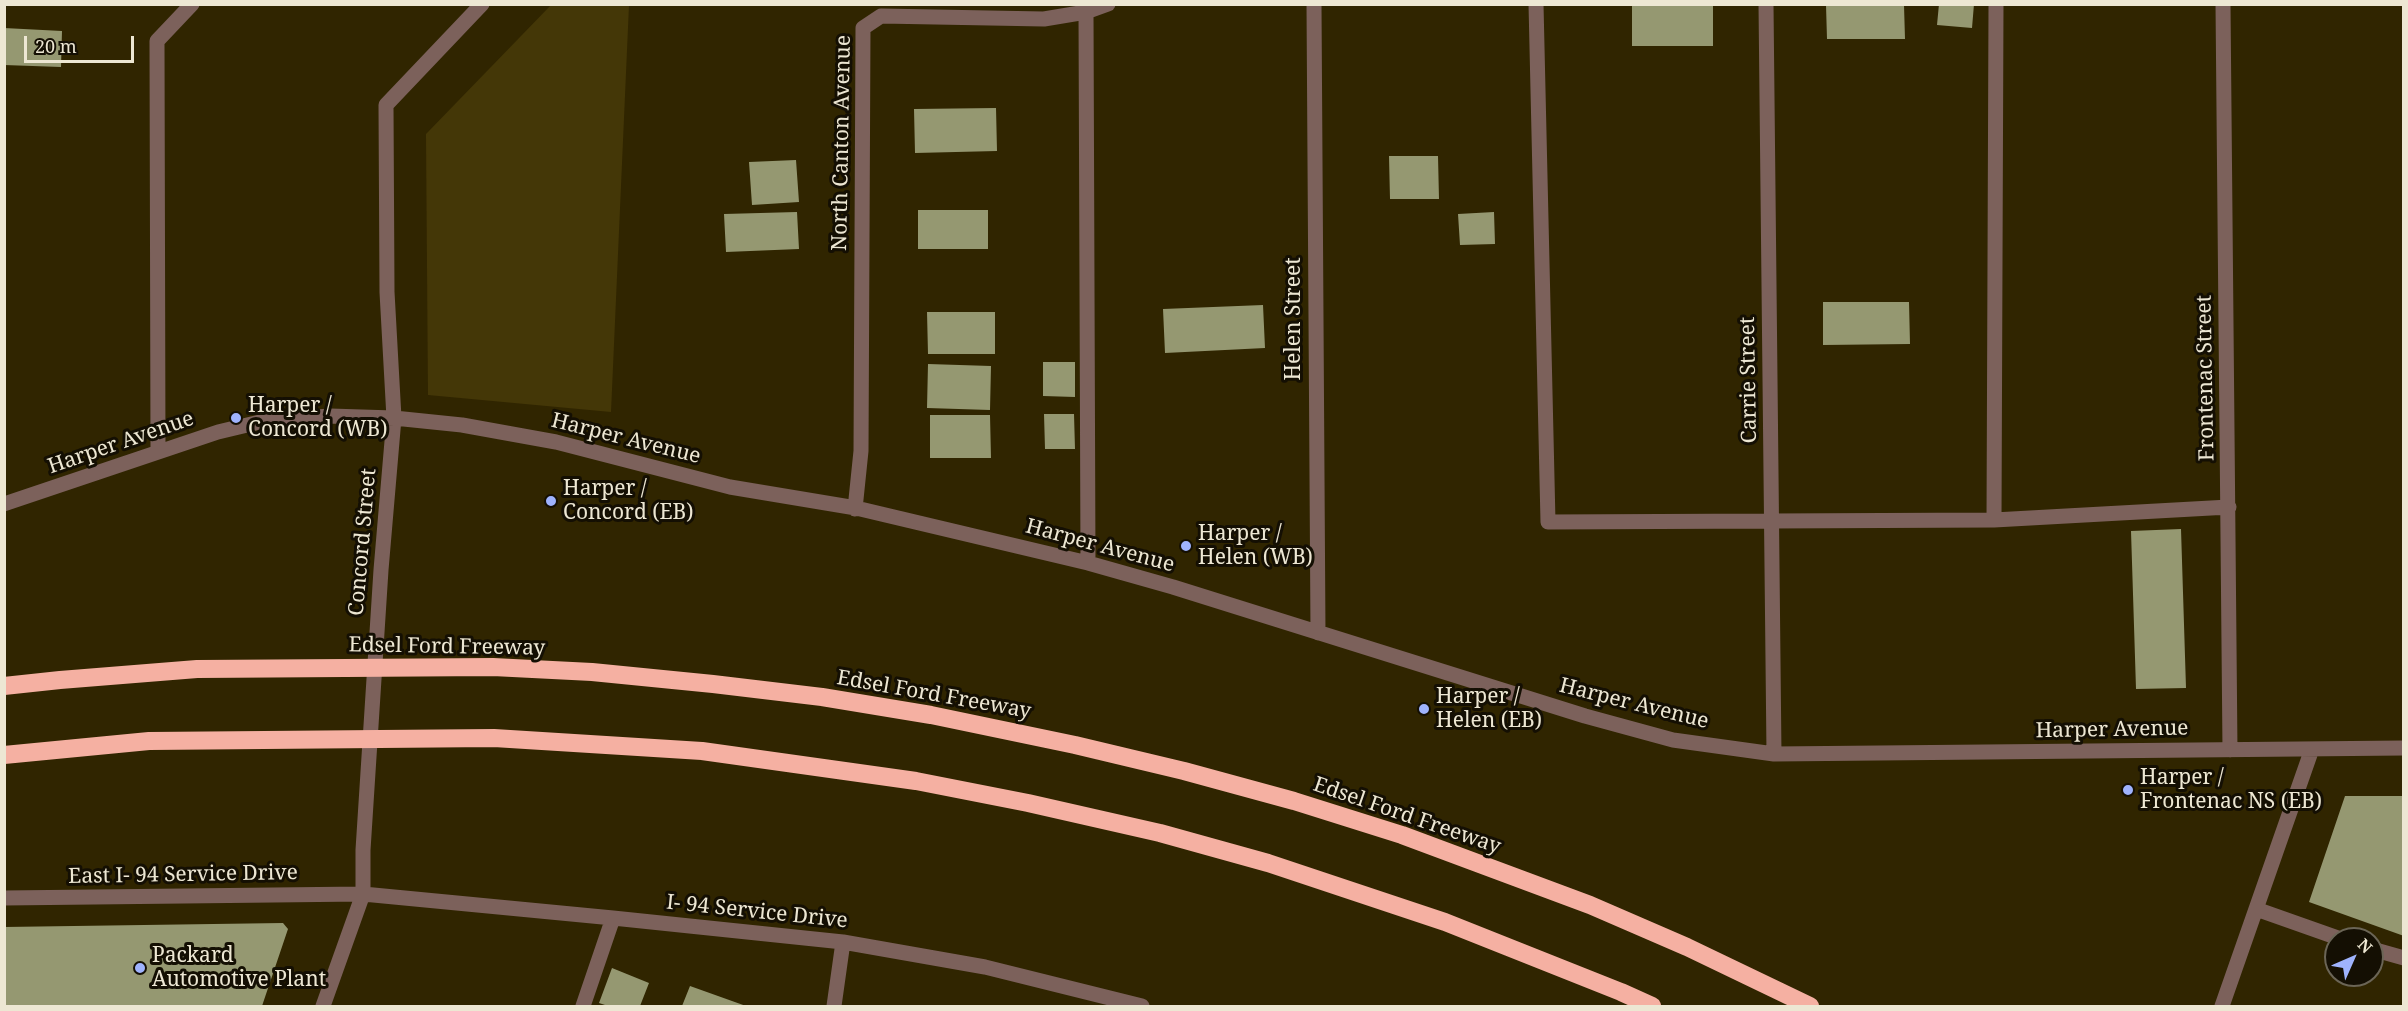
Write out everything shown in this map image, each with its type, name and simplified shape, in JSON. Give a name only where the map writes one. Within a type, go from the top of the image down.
[{"type":"highway","name":"Edsel Ford Freeway","points":[[4,686],[197,669],[494,667],[592,672],[713,684],[822,698],[931,716],[1075,745],[1184,771],[1294,801],[1402,835],[1601,910],[1687,947],[1809,1006]]},
{"type":"highway","points":[[4,755],[148,741],[494,738],[702,751],[916,781],[1028,803],[1160,833],[1268,863],[1445,922],[1652,1006]]},
{"type":"street","points":[[158,451],[157,41],[192,4]]},
{"type":"street","name":"Concord Street","points":[[323,1006],[363,894],[363,850],[381,570],[394,418],[387,292],[386,105],[482,4]]},
{"type":"street","name":"North Canton Avenue","points":[[855,508],[861,451],[863,28],[881,16],[1044,19],[1086,12],[1108,4]]},
{"type":"street","name":"Helen Street","points":[[1314,4],[1318,633]]},
{"type":"street","points":[[1536,4],[1548,522],[1994,520],[2229,507]]},
{"type":"street","name":"Carrie Street","points":[[1766,4],[1774,754]]},
{"type":"street","points":[[1994,520],[1996,4]]},
{"type":"street","name":"Frontenac Street","points":[[2223,4],[2230,750]]},
{"type":"street","points":[[1086,12],[1089,563]]},
{"type":"street","name":"Harper Avenue","points":[[4,504],[158,451],[218,432],[264,421],[330,416],[394,418],[462,425],[556,442],[730,487],[855,508],[1089,563],[1673,740],[1774,754],[2403,748]]},
{"type":"street","points":[[2222,1006],[2312,749]]},
{"type":"street","name":"East I- 94 Service Drive","points":[[4,898],[363,894]]},
{"type":"street","name":"I- 94 Service Drive","points":[[363,894],[843,942],[986,967],[1090,1000],[1142,1006]]},
{"type":"street","points":[[2256,909],[2324,933]]},
{"type":"street","points":[[583,1006],[613,918]]},
{"type":"street","points":[[834,1006],[843,942]]},
{"type":"street","points":[[2384,952],[2403,958]]},
{"type":"shaded area","points":[[552,4],[629,5],[611,412],[428,395],[426,134]]},
{"type":"building","points":[[1939,4],[1974,4],[1972,28],[1937,25]]},
{"type":"building","points":[[1826,5],[1904,5],[1905,39],[1827,39]]},
{"type":"building","points":[[1632,6],[1713,6],[1713,46],[1632,46]]},
{"type":"building","points":[[4,28],[62,31],[61,67],[4,65]]},
{"type":"building","points":[[996,108],[997,151],[915,153],[914,109]]},
{"type":"building","points":[[1389,156],[1438,156],[1439,199],[1390,199]]},
{"type":"building","points":[[796,160],[799,202],[752,205],[749,162]]},
{"type":"building","points":[[918,210],[988,210],[988,249],[918,249]]},
{"type":"building","points":[[797,212],[799,249],[726,252],[724,214]]},
{"type":"building","points":[[1494,212],[1495,244],[1460,245],[1458,214]]},
{"type":"building","points":[[1823,302],[1909,302],[1910,344],[1823,345]]},
{"type":"building","points":[[1263,305],[1265,348],[1165,353],[1163,309]]},
{"type":"building","points":[[927,312],[995,312],[995,354],[928,354]]},
{"type":"building","points":[[1043,362],[1075,362],[1075,397],[1043,396]]},
{"type":"building","points":[[928,364],[991,366],[990,410],[927,408]]},
{"type":"building","points":[[1044,414],[1074,414],[1075,449],[1045,449]]},
{"type":"building","points":[[930,415],[990,415],[991,458],[930,458]]},
{"type":"building","points":[[2181,529],[2186,688],[2136,689],[2131,531]]},
{"type":"building","points":[[2345,796],[2404,796],[2404,936],[2309,902]]},
{"type":"building","name":"Packard Automotive Plant","points":[[283,923],[288,929],[262,1006],[4,1006],[4,927]]},
{"type":"building","points":[[612,968],[649,983],[640,1006],[608,1006],[599,1003]]},
{"type":"building","points":[[690,986],[746,1006],[682,1006]]},
{"type":"place","name":"Harper / Concord (WB)","points":[[236,418]]},
{"type":"place","name":"Harper / Concord (EB)","points":[[551,501]]},
{"type":"place","name":"Harper / Helen (WB)","points":[[1186,546]]},
{"type":"place","name":"Harper / Helen (EB)","points":[[1424,709]]},
{"type":"place","name":"Harper / Frontenac NS (EB)","points":[[2128,790]]},
{"type":"place","name":"Packard Automotive Plant","points":[[140,968]]}]
